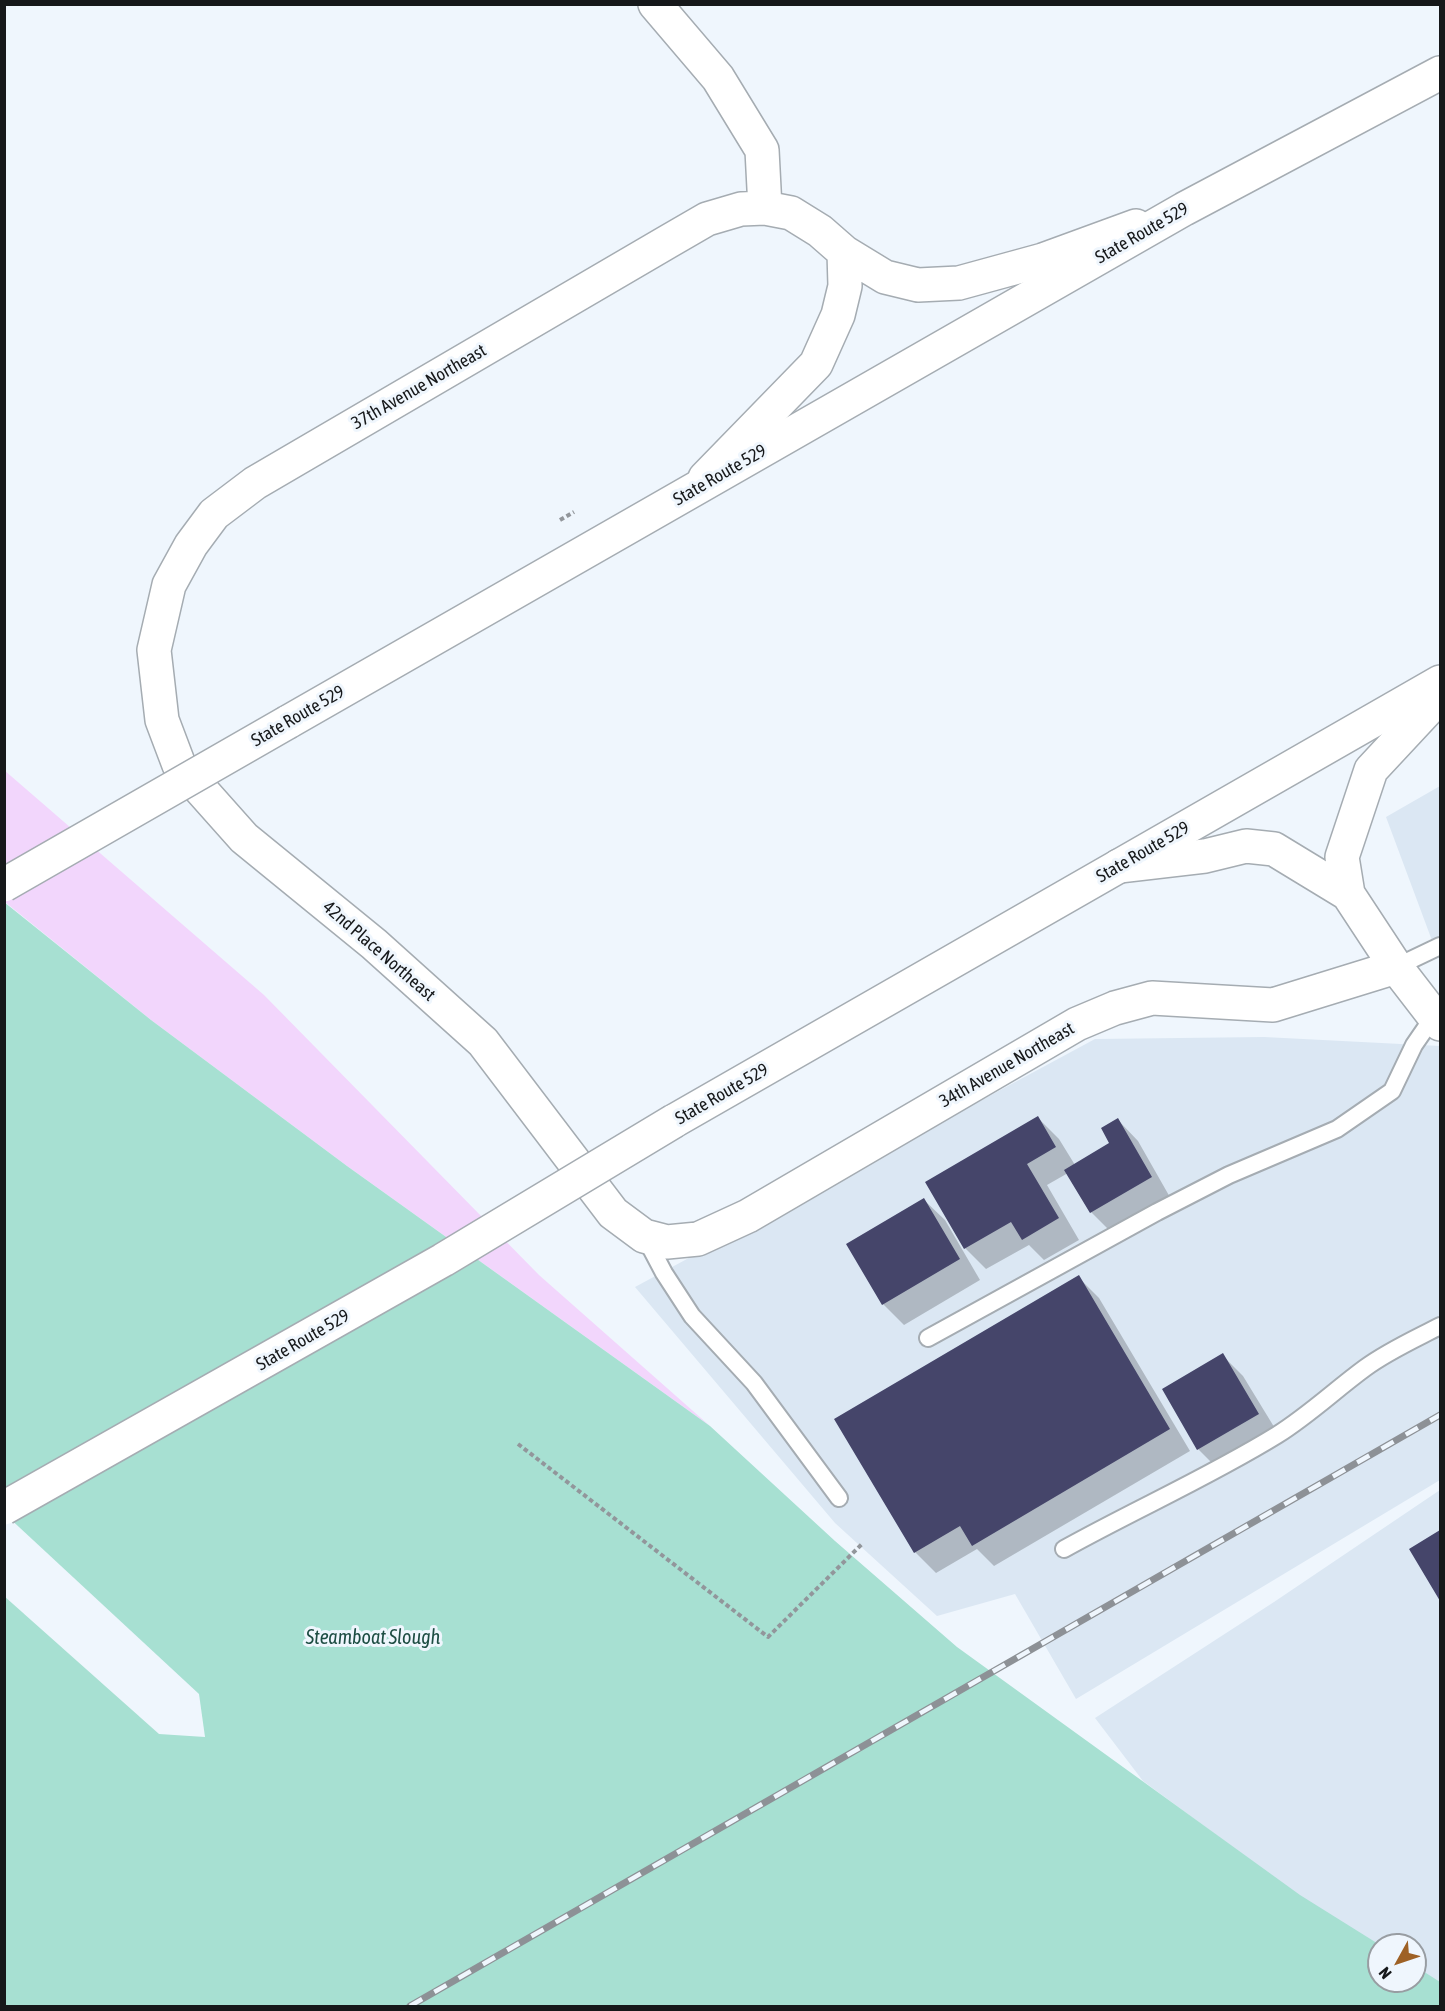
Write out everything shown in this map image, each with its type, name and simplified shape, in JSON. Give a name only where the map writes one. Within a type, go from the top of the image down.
[{"type":"street","points":[[655,4],[718,78],[762,150],[765,208]]},
{"type":"street","name":"State Route 529","points":[[4,885],[1184,209],[1440,73]]},
{"type":"street","name":"37th Avenue Northeast","points":[[154,650],[169,585],[191,545],[214,514],[255,483],[707,219],[741,209],[765,208],[791,213],[820,231],[844,252],[885,277],[918,285],[959,283],[1043,260],[1184,209]]},
{"type":"street","points":[[694,490],[816,364],[838,315],[845,286],[844,252]]},
{"type":"street","name":"42nd Place Northeast","points":[[154,650],[162,720],[179,765],[244,838],[374,944],[483,1042],[613,1214],[644,1236]]},
{"type":"street","name":"State Route 529","points":[[4,1509],[443,1260],[674,1121],[1440,681]]},
{"type":"street","points":[[1437,1020],[1395,967],[1348,894],[1342,857],[1371,770],[1440,696]]},
{"type":"street","points":[[1119,866],[1205,856],[1246,846],[1274,849],[1348,894]]},
{"type":"street","name":"34th Avenue Northeast","points":[[644,1236],[667,1242],[698,1239],[747,1216],[1067,1030],[1115,1008],[1152,998],[1273,1005],[1395,967]]},
{"type":"lane","points":[[1395,967],[1440,946]]},
{"type":"lane","points":[[928,1338],[1218,1180],[1337,1129],[1392,1092],[1414,1045],[1437,1020]]},
{"type":"lane","points":[[644,1236],[664,1273],[692,1316],[754,1383],[839,1498]]},
{"type":"lane","points":[[1064,1549],[1230,1463],[1279,1434],[1329,1399],[1386,1354],[1440,1326]]},
{"type":"path","points":[[518,1444],[768,1637],[862,1544]]},
{"type":"shaded area","points":[[4,770],[264,995],[539,1275],[710,1426],[347,1166],[151,1020],[5,902]]},
{"type":"shaded area","points":[[1440,786],[1440,962],[1386,817]]},
{"type":"shaded area","points":[[1264,1037],[1440,1046],[1440,1480],[1076,1699],[1015,1594],[937,1616],[835,1523],[635,1287],[1095,1039]]},
{"type":"shaded area","points":[[1440,1490],[1440,2006],[1240,2006],[1265,1871],[1143,1781],[1095,1718],[1274,1602]]},
{"type":"water","name":"Steamboat Slough","points":[[4,902],[151,1020],[347,1166],[710,1426],[835,1541],[957,1647],[1300,1895],[1367,1937],[1367,1993],[1427,1993],[1427,1974],[1440,1982],[1440,2006],[5,2006]]},
{"type":"pier","points":[[5,1514],[199,1694],[205,1737],[159,1734],[4,1596]]},
{"type":"building","points":[[1038,1116],[1056,1147],[1027,1164],[1059,1218],[1022,1240],[1011,1222],[964,1249],[925,1182]]},
{"type":"building","points":[[1118,1118],[1152,1177],[1090,1213],[1064,1170],[1109,1143],[1101,1128]]},
{"type":"building","points":[[924,1198],[960,1259],[882,1305],[846,1244]]},
{"type":"building","points":[[1079,1275],[1170,1429],[972,1546],[960,1526],[914,1553],[834,1419]]},
{"type":"building","points":[[1223,1353],[1259,1414],[1197,1450],[1162,1389]]},
{"type":"building","points":[[1440,1530],[1440,1601],[1409,1549]]},
{"type":"railway","points":[[410,2006],[1440,1415]]}]
